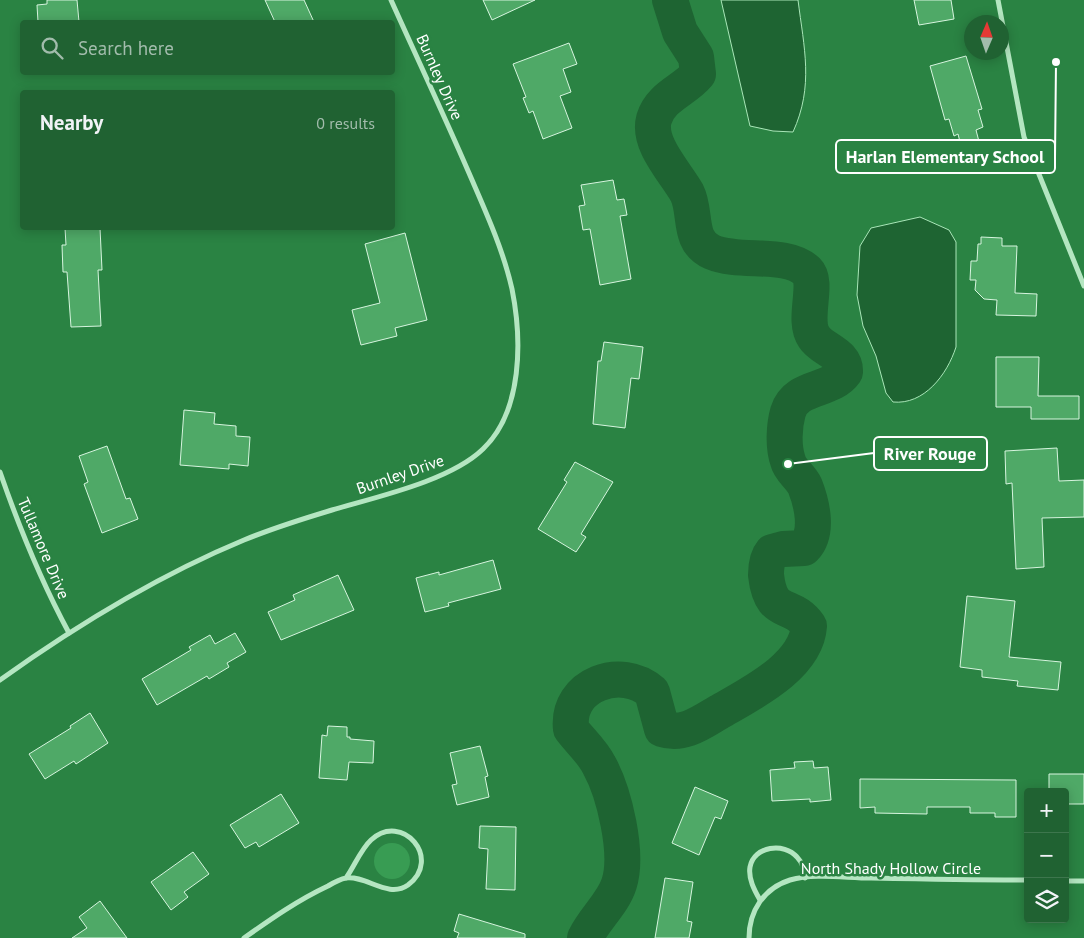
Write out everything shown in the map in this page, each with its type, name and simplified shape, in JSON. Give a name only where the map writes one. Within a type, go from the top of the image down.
[{"type":"street","name":"Burnley Drive","points":[[0,680],[134,592],[246,540],[302,519],[379,497],[458,467],[483,449],[499,428],[509,406],[516,372],[518,328],[511,287],[488,217],[391,0]]},
{"type":"street","points":[[998,0],[1024,137],[1084,286]]},
{"type":"street","name":"Tullamore Drive","points":[[0,472],[21,530],[51,600],[69,633]]},
{"type":"street","points":[[244,938],[306,896],[346,878],[361,880],[386,889],[404,888],[417,876],[422,858],[420,849],[412,839],[403,833],[394,831],[378,834],[369,841],[346,878]]},
{"type":"street","points":[[749,938],[753,911],[760,900],[750,878],[750,866],[757,855],[767,849],[787,850],[796,856],[802,865],[806,878]]},
{"type":"street","name":"North Shady Hollow Circle","points":[[760,900],[772,889],[790,880],[806,878],[1024,880]]},
{"type":"street","points":[[1069,881],[1084,881]]},
{"type":"shaded area","points":[[721,0],[798,0],[806,67],[803,99],[793,132],[773,131],[750,126]]},
{"type":"shaded area","points":[[920,217],[949,230],[956,242],[956,347],[947,368],[933,386],[915,399],[893,402],[886,393],[876,356],[863,326],[857,295],[860,246],[871,228]]},
{"type":"shaded area","points":[[392,843],[399,844],[405,848],[409,854],[409,868],[405,874],[399,878],[392,879],[385,878],[379,874],[375,868],[374,861],[375,854],[379,848],[385,844]]},
{"type":"building","points":[[47,0],[77,0],[79,20],[38,20],[37,5],[47,4]]},
{"type":"building","points":[[265,0],[304,0],[313,20],[274,20]]},
{"type":"building","points":[[483,0],[535,0],[492,20]]},
{"type":"building","points":[[914,0],[951,0],[954,19],[919,25]]},
{"type":"building","points":[[569,43],[577,64],[563,69],[571,92],[560,96],[572,128],[543,139],[533,111],[529,113],[523,98],[526,97],[513,64]]},
{"type":"building","points":[[964,57],[964,60],[967,60],[982,109],[978,110],[983,127],[976,130],[983,157],[965,162],[958,134],[954,136],[949,119],[945,120],[930,66]]},
{"type":"building","points":[[613,180],[617,200],[624,199],[627,215],[620,216],[631,279],[600,285],[590,229],[583,230],[579,206],[585,205],[581,185]]},
{"type":"building","points":[[65,230],[100,230],[102,270],[98,270],[101,326],[71,327],[67,272],[63,272],[62,245],[66,245]]},
{"type":"building","points":[[405,233],[427,320],[395,328],[397,336],[361,345],[352,310],[380,303],[365,244]]},
{"type":"building","points":[[981,237],[1002,238],[1002,246],[1017,246],[1015,293],[1037,294],[1036,316],[996,315],[997,300],[984,299],[975,290],[976,280],[970,280],[971,261],[977,261],[978,244],[981,244]]},
{"type":"building","points":[[604,342],[643,347],[639,379],[631,378],[625,428],[593,424],[598,361],[601,361]]},
{"type":"building","points":[[996,357],[1039,357],[1038,396],[1079,396],[1079,419],[1031,419],[1031,407],[996,407]]},
{"type":"building","points":[[184,410],[215,413],[214,424],[236,426],[236,436],[250,437],[248,466],[229,464],[229,469],[180,465]]},
{"type":"building","points":[[107,446],[126,499],[130,498],[138,519],[102,533],[84,484],[88,482],[79,456]]},
{"type":"building","points":[[1057,448],[1059,481],[1084,480],[1084,517],[1042,518],[1044,567],[1016,569],[1012,483],[1006,484],[1005,451]]},
{"type":"building","points":[[575,462],[613,482],[581,534],[586,537],[576,552],[538,529],[567,482],[564,480]]},
{"type":"building","points":[[493,560],[501,589],[448,603],[449,606],[425,612],[416,578],[439,572],[439,575]]},
{"type":"building","points":[[338,575],[354,610],[281,640],[268,612],[295,600],[293,595]]},
{"type":"building","points":[[967,596],[1015,601],[1009,657],[1061,662],[1058,690],[1017,686],[1018,681],[982,677],[982,670],[960,667]]},
{"type":"building","points":[[235,633],[246,652],[227,663],[229,667],[209,679],[207,676],[157,705],[142,679],[191,650],[189,647],[210,635],[215,644]]},
{"type":"building","points":[[90,713],[108,743],[76,764],[74,761],[45,779],[29,754],[71,728],[70,726]]},
{"type":"building","points":[[328,726],[347,727],[347,737],[350,737],[350,739],[374,741],[373,763],[349,762],[347,780],[319,778],[322,735],[327,736]]},
{"type":"building","points":[[480,746],[488,776],[485,777],[489,797],[457,805],[452,785],[457,784],[450,753]]},
{"type":"building","points":[[813,761],[814,768],[828,767],[831,800],[810,802],[810,799],[772,801],[770,770],[795,768],[794,762]]},
{"type":"building","points":[[1049,774],[1084,774],[1084,804],[1069,804],[1069,788],[1049,788]]},
{"type":"building","points":[[860,779],[1016,780],[1016,817],[995,817],[995,813],[970,813],[970,807],[927,807],[927,814],[875,813],[875,807],[860,808]]},
{"type":"building","points":[[695,787],[728,801],[721,819],[715,817],[699,855],[672,843]]},
{"type":"building","points":[[281,794],[299,823],[259,847],[256,842],[245,848],[230,825]]},
{"type":"building","points":[[480,826],[516,827],[515,890],[486,889],[488,849],[479,848]]},
{"type":"building","points":[[193,852],[209,874],[184,892],[188,897],[171,910],[151,882]]},
{"type":"building","points":[[665,878],[693,882],[687,921],[692,922],[689,938],[655,938]]},
{"type":"building","points":[[100,901],[127,938],[72,938],[87,928],[79,917]]},
{"type":"building","points":[[459,914],[525,934],[525,938],[457,938],[459,933],[454,931]]},
{"type":"waterway","points":[[585,938],[616,891],[622,871],[622,856],[615,806],[605,777],[593,755],[571,729],[572,713],[577,700],[587,690],[612,680],[626,680],[640,684],[652,692],[662,729],[678,731],[699,724],[746,697],[774,678],[798,654],[806,641],[809,626],[795,613],[777,604],[772,598],[766,575],[767,563],[772,552],[783,549],[804,548],[809,542],[813,527],[812,510],[805,486],[789,464],[786,455],[786,424],[788,412],[792,403],[798,397],[831,383],[845,372],[842,360],[818,341],[811,330],[811,284],[807,271],[787,261],[736,257],[712,252],[699,241],[687,193],[658,148],[653,129],[657,111],[667,99],[698,74],[696,57],[680,32],[670,0]]},
{"type":"place","name":"Harlan Elementary School","points":[[1056,62]]},
{"type":"place","name":"River Rouge","points":[[788,464]]}]
